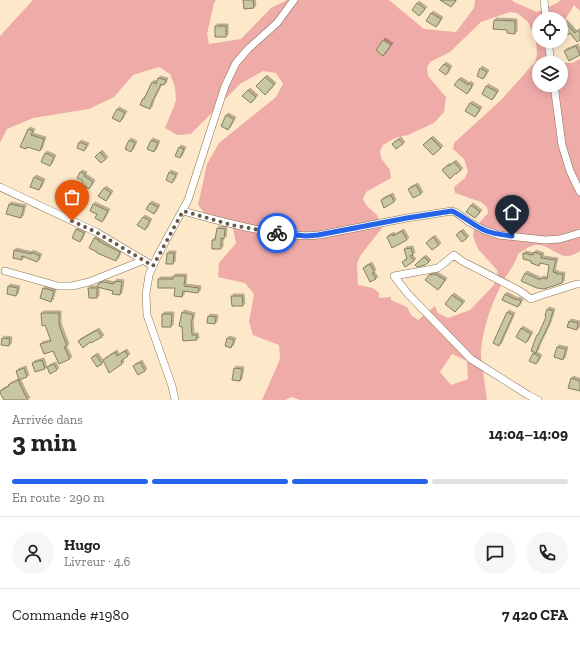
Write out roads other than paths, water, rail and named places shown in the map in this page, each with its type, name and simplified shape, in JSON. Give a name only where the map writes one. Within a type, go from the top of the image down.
[{"type":"street","points":[[175,400],[172,386],[147,315],[146,294],[148,275],[188,200],[225,86],[236,63],[248,49],[277,23],[294,0]]},
{"type":"street","points":[[544,0],[545,12]]},
{"type":"street","points":[[555,92],[562,145],[570,171],[580,192]]},
{"type":"street","points":[[0,187],[96,232],[153,266]]},
{"type":"street","points":[[183,211],[239,226],[288,235],[306,236],[452,211],[484,230],[499,235],[545,240],[560,239],[580,233]]},
{"type":"street","points":[[538,400],[471,359],[408,294],[394,276],[438,268],[454,255],[462,261],[520,291],[531,299],[580,284]]},
{"type":"street","points":[[5,271],[58,286],[72,286],[89,282],[144,260]]}]
